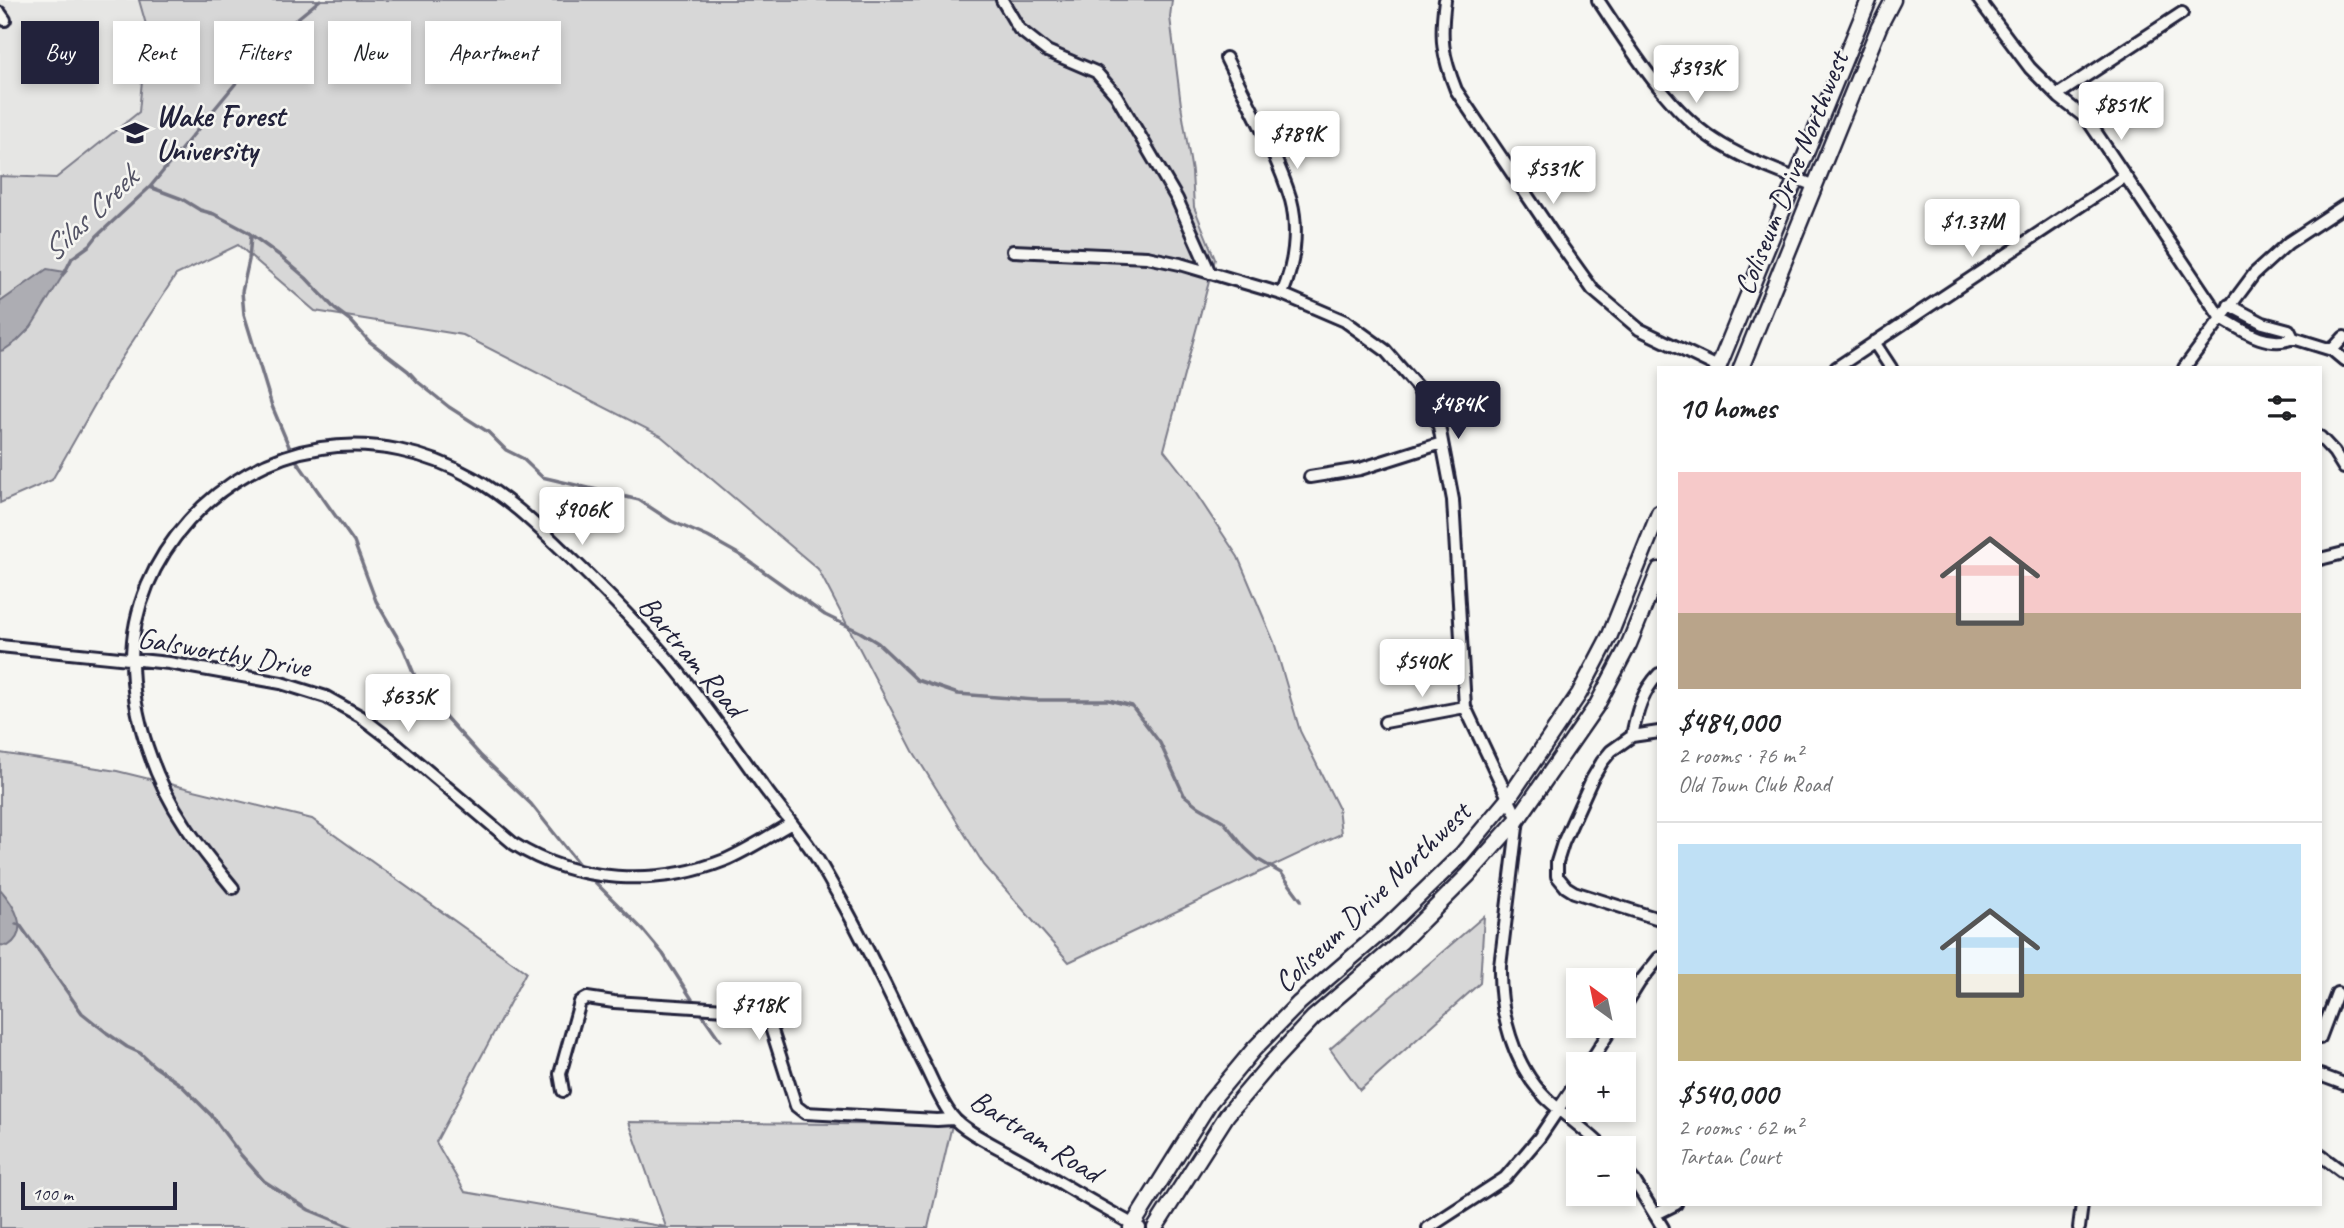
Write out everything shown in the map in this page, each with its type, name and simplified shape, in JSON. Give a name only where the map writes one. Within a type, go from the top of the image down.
[{"type":"main road","name":"Coliseum Drive Northwest","points":[[1719,366],[1869,0]]},
{"type":"main road","name":"Coliseum Drive Northwest","points":[[1742,366],[1879,27],[1893,0]]},
{"type":"main road","name":"Coliseum Drive Northwest","points":[[1135,1227],[1210,1102],[1254,1049],[1299,1003],[1387,927],[1462,854],[1508,799],[1579,694],[1610,635],[1657,521]]},
{"type":"main road","name":"Coliseum Drive Northwest","points":[[1155,1228],[1227,1115],[1270,1064],[1314,1018],[1401,942],[1468,875],[1518,819],[1597,705],[1629,644],[1657,575]]},
{"type":"street","points":[[1002,0],[1019,29],[1047,51],[1096,72],[1116,95],[1177,199],[1210,273]]},
{"type":"street","points":[[1445,0],[1441,32],[1445,64],[1456,90],[1594,290],[1639,329],[1717,366]]},
{"type":"street","points":[[1598,0],[1647,72],[1693,124],[1726,147],[1815,186]]},
{"type":"street","points":[[1979,0],[2030,68],[2057,95],[2087,119],[2220,317],[2250,334],[2282,343],[2293,338],[2332,351],[2344,359]]},
{"type":"street","points":[[2057,95],[2182,13]]},
{"type":"street","points":[[1226,58],[1291,201],[1293,258],[1290,277],[1282,294]]},
{"type":"street","points":[[1839,366],[2125,176]]},
{"type":"street","points":[[2185,366],[2254,274],[2288,243],[2344,206]]},
{"type":"street","points":[[1013,251],[1147,257],[1282,294],[1345,321],[1385,350],[1417,387],[1440,426],[1453,500],[1465,707],[1518,819],[1499,985],[1509,1032],[1537,1087],[1590,1136]]},
{"type":"street","points":[[2229,305],[2257,320],[2289,330],[2293,338]]},
{"type":"street","points":[[2250,334],[2257,320]]},
{"type":"street","points":[[2332,351],[2344,337]]},
{"type":"street","points":[[1874,342],[1890,366]]},
{"type":"street","points":[[2322,440],[2344,468]]},
{"type":"street","points":[[1310,477],[1360,469],[1442,443]]},
{"type":"street","name":"Bartram Road","points":[[233,888],[183,822],[162,783],[138,709],[132,659],[136,628],[157,563],[183,527],[213,498],[232,484],[274,462],[318,448],[346,446],[399,450],[453,468],[490,489],[549,537],[598,584],[677,670],[809,846],[840,898],[953,1119],[1135,1227]]},
{"type":"street","points":[[2322,558],[2344,553]]},
{"type":"street","name":"Galsworthy Drive","points":[[0,646],[132,659],[244,675],[327,697],[360,716],[390,739],[514,844],[534,856],[565,868],[636,878],[674,873],[724,860],[790,824]]},
{"type":"street","points":[[1633,736],[1637,708],[1646,689],[1657,676]]},
{"type":"street","points":[[1385,722],[1465,707]]},
{"type":"street","points":[[1657,733],[1633,736],[1611,751],[1592,779],[1563,844],[1556,871],[1562,884],[1574,892],[1657,918]]},
{"type":"street","points":[[1636,987],[1657,960]]},
{"type":"street","points":[[2322,1033],[2337,993]]},
{"type":"street","points":[[563,1091],[560,1074],[580,1002],[587,998],[757,1011],[768,1018],[796,1106],[805,1113],[953,1119]]},
{"type":"street","points":[[2322,1076],[2344,1084]]},
{"type":"street","points":[[1429,1228],[1505,1178],[1532,1147],[1566,1098]]},
{"type":"street","points":[[2322,1156],[2344,1173]]},
{"type":"street","points":[[1636,1184],[1663,1228]]},
{"type":"street","points":[[1656,1214],[1672,1206]]},
{"type":"street","points":[[2079,1228],[2082,1206]]},
{"type":"shaded area","points":[[0,0],[298,0],[276,21],[214,21],[214,81],[0,289]]},
{"type":"shaded area","points":[[139,0],[1172,0],[1170,17],[1192,172],[1194,207],[1215,259],[1164,450],[1238,557],[1274,642],[1300,731],[1338,807],[1341,834],[1069,962],[984,865],[913,751],[818,569],[661,436],[463,335],[315,311],[238,245],[176,275],[119,362],[52,480],[0,503],[0,176],[56,178],[139,112],[142,84],[200,84],[200,21],[145,21]]},
{"type":"shaded area","points":[[47,269],[65,272],[31,327],[17,341],[0,351],[0,302]]},
{"type":"shaded area","points":[[0,753],[117,771],[312,819],[526,972],[436,1142],[465,1192],[666,1227],[629,1122],[952,1125],[928,1228],[0,1228]]},
{"type":"shaded area","points":[[0,889],[18,918],[18,933],[8,946],[0,945]]},
{"type":"shaded area","points":[[1484,916],[1480,983],[1360,1090],[1330,1049]]},
{"type":"waterway","name":"Silas Creek","points":[[62,275],[72,258],[90,245],[150,187],[282,31],[320,0]]},
{"type":"waterway","points":[[150,187],[214,214],[246,231],[279,255],[369,341],[449,407],[488,432],[506,450],[522,458],[542,477],[639,500],[671,521],[708,537],[742,556],[825,615],[878,643],[917,680],[958,694],[1035,700],[1109,700],[1132,706],[1160,743],[1184,795],[1223,821],[1257,859],[1281,873],[1301,900]]},
{"type":"waterway","points":[[251,236],[242,292],[244,314],[272,406],[293,456],[354,542],[376,601],[403,647],[416,679],[431,701],[480,755],[531,804],[581,867]]},
{"type":"waterway","points":[[591,878],[663,954],[695,1004]]},
{"type":"waterway","points":[[16,924],[20,925],[82,1013],[181,1085],[211,1115],[264,1181],[309,1210],[353,1228]]},
{"type":"waterway","points":[[699,1010],[720,1040]]},
{"type":"place","name":"Wake Forest University","points":[[135,133]]}]
